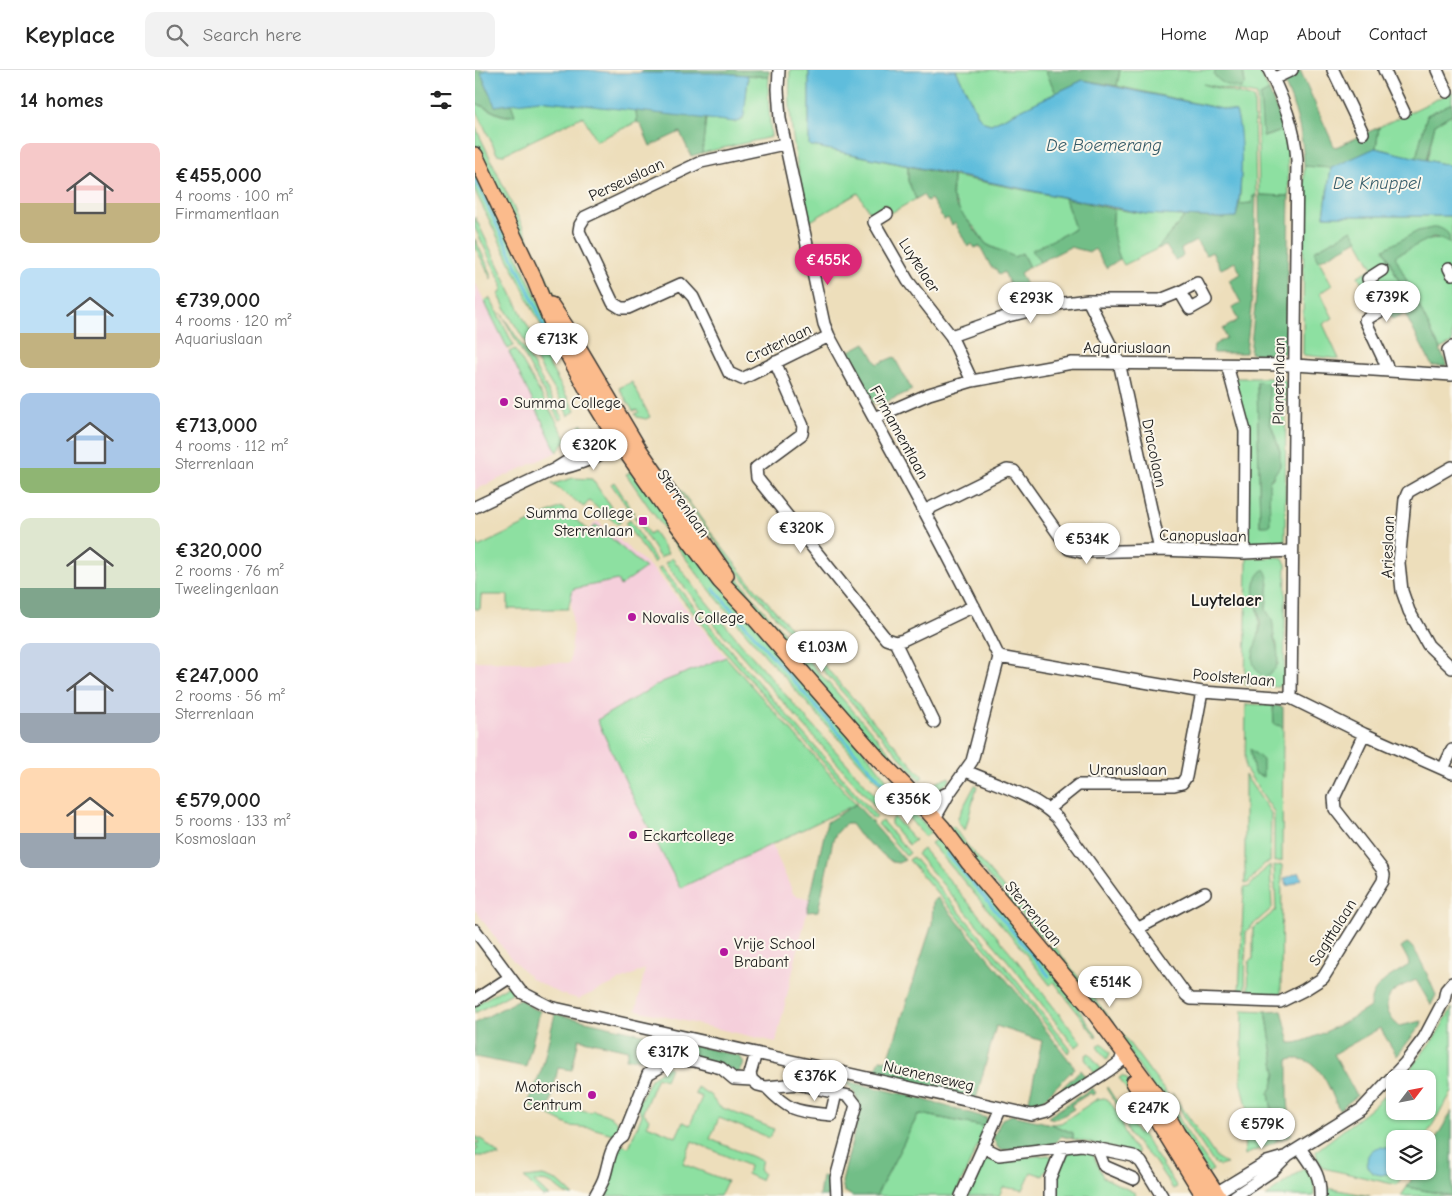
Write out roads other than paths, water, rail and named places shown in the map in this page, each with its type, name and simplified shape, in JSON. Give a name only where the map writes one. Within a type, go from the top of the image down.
[{"type":"main road","name":"Sterrenlaan","points":[[475,155],[535,281],[568,330],[620,435],[696,550],[720,582],[879,760],[935,818],[969,863],[1002,900],[1072,987],[1083,1011],[1122,1056],[1149,1105],[1213,1195]]},
{"type":"main road","name":"Sterrenlaan","points":[[879,760],[898,790],[923,821],[969,863]]},
{"type":"street","name":"Firmamentlaan","points":[[779,70],[780,119],[784,144],[824,324],[974,606],[999,657]]},
{"type":"street","points":[[1271,74],[1292,70]]},
{"type":"street","points":[[1333,70],[1363,133]]},
{"type":"street","points":[[1384,70],[1404,112]]},
{"type":"street","points":[[1437,70],[1447,92]]},
{"type":"street","name":"Planetenlaan","points":[[1271,74],[1290,117],[1296,144],[1291,698]]},
{"type":"street","name":"Perseuslaan","points":[[742,379],[729,373],[693,297],[681,284],[628,308],[621,308],[613,303],[579,231],[580,225],[585,217],[701,162],[784,144]]},
{"type":"street","name":"Luytelaer","points":[[887,214],[874,222],[908,281],[951,336],[972,381]]},
{"type":"street","points":[[1382,270],[1368,278],[1384,309],[1365,320],[1389,371]]},
{"type":"street","points":[[951,336],[1009,316],[1057,304],[1088,300],[1160,300],[1180,292]]},
{"type":"street","points":[[1088,300],[1119,362]]},
{"type":"street","name":"Craterlaan","points":[[742,379],[829,336]]},
{"type":"street","points":[[1452,347],[1448,350],[1447,354],[1452,367]]},
{"type":"street","points":[[775,362],[803,426],[802,434],[756,468],[757,478],[886,639],[895,642],[903,640],[974,606]]},
{"type":"street","name":"Dracolaan","points":[[1119,362],[1160,550]]},
{"type":"street","name":"Aquariuslaan","points":[[874,418],[929,394],[972,381],[1072,363],[1295,365],[1452,375]]},
{"type":"street","points":[[1227,365],[1245,431],[1244,553]]},
{"type":"street","points":[[475,507],[555,469],[573,466],[586,461],[620,435]]},
{"type":"street","name":"Arieslaan","points":[[1452,466],[1408,492],[1405,500],[1399,563],[1402,590],[1409,611],[1428,645],[1452,668]]},
{"type":"street","name":"Canopuslaan","points":[[924,511],[1007,470],[1014,471],[1069,549],[1081,552],[1160,550],[1244,553],[1292,552]]},
{"type":"street","points":[[895,642],[934,722]]},
{"type":"street","points":[[935,818],[950,792],[972,761],[999,657]]},
{"type":"street","name":"Poolsterlaan","points":[[999,657],[1202,692],[1291,698],[1364,734],[1448,771]]},
{"type":"street","name":"Uranuslaan","points":[[1048,809],[1078,785],[1174,785],[1181,782],[1187,777],[1202,692]]},
{"type":"street","name":"Sagittalaan","points":[[966,771],[1029,798],[1048,809],[1057,818],[1137,929],[1186,995],[1191,999],[1280,1002],[1323,978],[1383,881],[1382,869],[1335,808],[1334,798],[1364,734]]},
{"type":"street","points":[[1448,771],[1452,750]]},
{"type":"street","points":[[922,804],[950,792]]},
{"type":"street","points":[[1137,929],[1205,893]]},
{"type":"street","name":"Nuenenseweg","points":[[475,930],[521,992],[549,1007],[1033,1115],[1047,1111],[1086,1086],[1122,1056]]},
{"type":"street","points":[[475,1000],[509,978]]},
{"type":"street","points":[[1213,1195],[1267,1162],[1288,1155],[1362,1109],[1405,1063],[1424,1038],[1452,983]]},
{"type":"street","points":[[752,1080],[751,1074],[755,1053]]},
{"type":"street","points":[[595,1196],[604,1180],[609,1157],[617,1141],[623,1137],[649,1074],[673,1060],[694,1061],[721,1068],[734,1079],[752,1080],[758,1085],[766,1087],[798,1084],[849,1096],[856,1105],[836,1178],[837,1196]]},
{"type":"street","points":[[766,1087],[786,1106],[796,1111],[831,1115],[836,1093]]},
{"type":"street","points":[[961,1196],[1001,1108]]},
{"type":"street","points":[[983,1147],[999,1155],[1081,1145],[1133,1156],[1141,1162],[1162,1196]]},
{"type":"street","points":[[1050,1196],[1050,1178],[1063,1146]]},
{"type":"street","points":[[1097,1148],[1104,1166],[1137,1181],[1151,1178]]},
{"type":"street","points":[[1300,1148],[1321,1183],[1320,1196]]},
{"type":"street","points":[[1235,1196],[1272,1171],[1288,1155]]},
{"type":"water","points":[[486,70],[722,73],[747,75],[748,79],[744,116],[740,121],[735,122],[539,100],[495,106],[481,73]]},
{"type":"water","name":"De Boemerang","points":[[809,70],[956,70],[979,117],[984,122],[991,124],[1083,80],[1236,112],[1239,122],[1241,164],[1240,194],[1236,217],[1220,218],[1146,214],[809,145]]},
{"type":"water","name":"De Knuppel","points":[[1375,148],[1452,166],[1452,216],[1324,216],[1331,168]]},
{"type":"water","points":[[1299,872],[1302,879],[1288,886],[1284,879]]},
{"type":"water","points":[[1381,1147],[1386,1148],[1386,1174],[1381,1175],[1371,1171],[1367,1161],[1371,1151]]},
{"type":"waterway","points":[[475,180],[535,304],[551,344]]},
{"type":"waterway","points":[[714,589],[890,792]]},
{"type":"waterway","points":[[947,854],[1049,976]]},
{"type":"place","name":"Summa College","points":[[504,402]]},
{"type":"place","name":"Summa College Sterrenlaan","points":[[643,521]]},
{"type":"place","name":"Novalis College","points":[[632,617]]},
{"type":"place","name":"Eckartcollege","points":[[633,835]]},
{"type":"place","name":"Vrije School Brabant","points":[[724,952]]},
{"type":"place","name":"Motorisch Centrum","points":[[592,1095]]},
{"type":"district","name":"Luytelaer","points":[[1226,600]]}]
